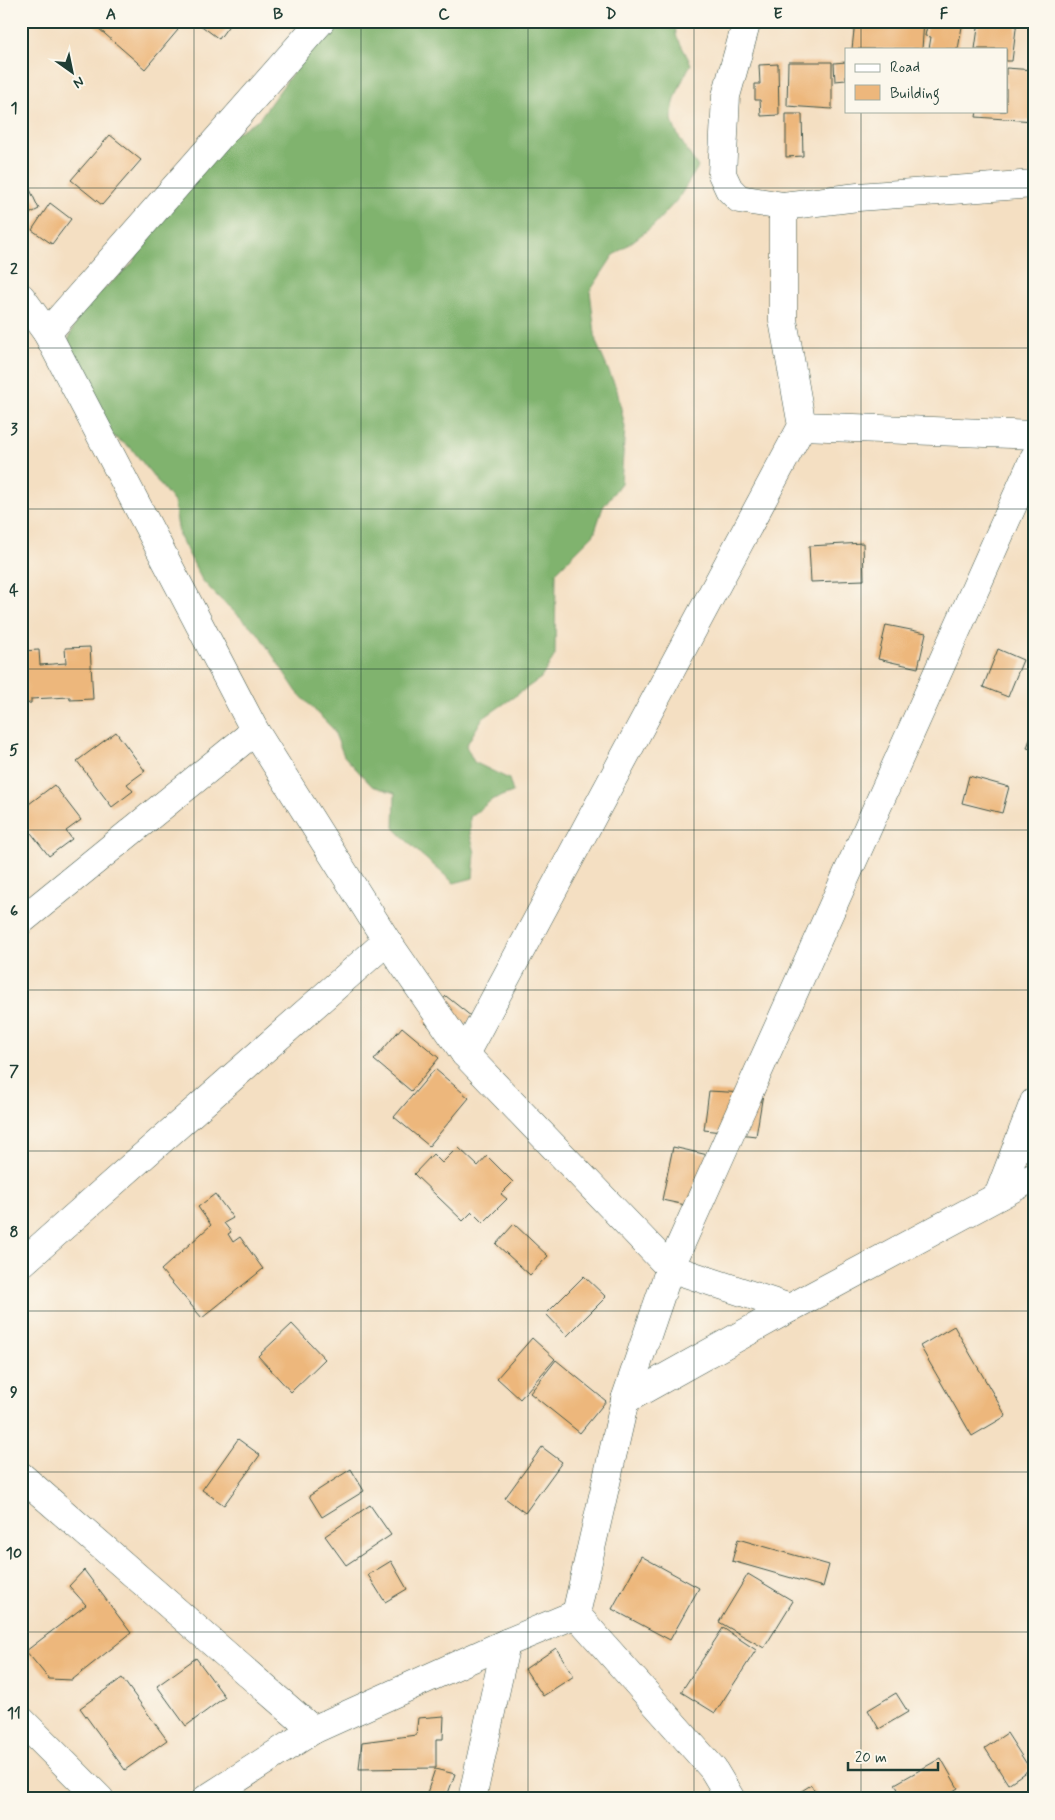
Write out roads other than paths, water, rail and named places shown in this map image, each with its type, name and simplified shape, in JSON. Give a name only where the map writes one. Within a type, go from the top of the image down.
[{"type":"street","points":[[47,333],[321,21]]},
{"type":"street","points":[[747,21],[726,96],[722,174],[729,189],[739,199],[783,206],[858,197],[1034,184]]},
{"type":"street","points":[[465,1054],[802,426],[783,320],[783,206]]},
{"type":"street","points":[[21,296],[47,333],[254,730],[387,941],[465,1054],[670,1268],[790,1308]]},
{"type":"street","points":[[802,426],[1034,436]]},
{"type":"street","points":[[576,1614],[625,1400],[670,1268],[1034,458]]},
{"type":"street","points":[[21,921],[254,730]]},
{"type":"street","points":[[21,1264],[387,941]]},
{"type":"street","points":[[998,1196],[1034,1102]]},
{"type":"street","points":[[625,1400],[790,1308],[1034,1177]]},
{"type":"street","points":[[21,1476],[313,1730]]},
{"type":"street","points":[[206,1799],[313,1730],[506,1643],[576,1614]]},
{"type":"street","points":[[576,1614],[713,1769],[731,1799]]},
{"type":"street","points":[[472,1799],[506,1643]]},
{"type":"street","points":[[21,1720],[100,1799]]}]
